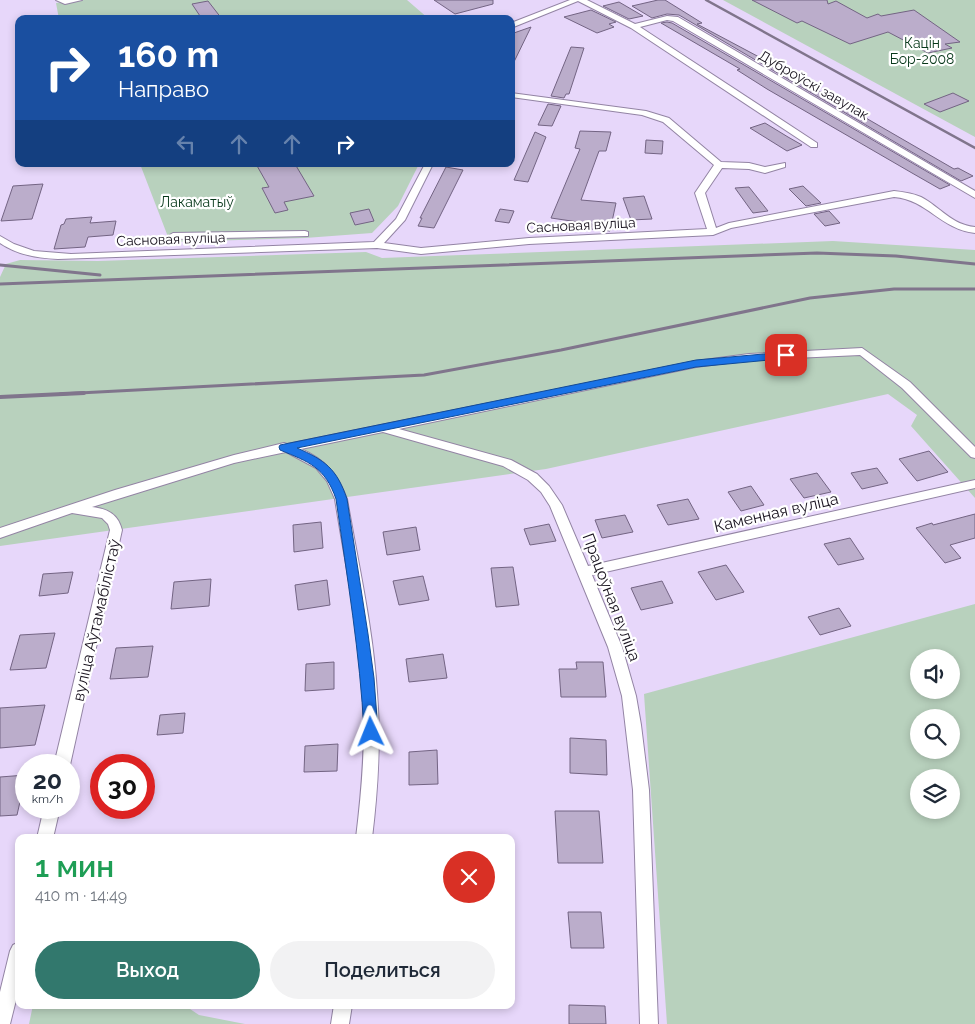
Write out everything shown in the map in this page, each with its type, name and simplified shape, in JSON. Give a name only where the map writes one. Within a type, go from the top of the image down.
[{"type":"street","points":[[59,0],[65,2],[79,0]]},
{"type":"street","points":[[515,24],[576,0]]},
{"type":"street","points":[[582,0],[634,26],[814,145]]},
{"type":"street","name":"Дуброўскі завулак","points":[[634,26],[667,18],[675,19],[975,195]]},
{"type":"street","points":[[515,96],[643,113],[666,120],[719,165],[765,170],[782,165]]},
{"type":"street","points":[[719,165],[700,193],[713,232],[729,226],[894,194],[907,194],[919,199],[958,227],[964,230],[975,230]]},
{"type":"street","points":[[377,244],[400,220],[427,167]]},
{"type":"street","name":"Сасновая вуліца","points":[[0,239],[11,248],[28,254],[69,256],[377,244],[421,250],[529,241],[713,232]]},
{"type":"street","points":[[173,236],[305,234]]},
{"type":"street","points":[[0,533],[119,493],[234,458],[378,427],[696,364],[749,357],[862,351],[906,385],[975,454]]},
{"type":"street","name":"Працоўная вуліца","points":[[378,427],[508,463],[542,483],[555,502],[615,648],[629,696],[634,725],[640,790],[649,1024]]},
{"type":"street","points":[[284,447],[315,460],[328,471],[336,484],[341,499],[362,634],[371,718],[368,804],[364,834]]},
{"type":"street","name":"Каменная вуліца","points":[[584,572],[975,484]]},
{"type":"street","name":"вуліца Аўтамабілістаў","points":[[65,754],[116,530],[113,519],[108,515],[71,509]]},
{"type":"street","points":[[46,834],[49,819]]},
{"type":"street","points":[[1,1024],[15,967]]},
{"type":"street","points":[[340,1024],[342,1009]]},
{"type":"green space","points":[[74,0],[407,0],[424,15],[58,15],[56,3]]},
{"type":"green space","name":"Кацін Бор-2008","points":[[723,0],[975,0],[975,137]]},
{"type":"green space","name":"Лакаматыў","points":[[141,167],[418,167],[398,206],[372,233],[305,238],[170,242]]},
{"type":"green space","points":[[833,241],[975,250],[975,498],[911,426],[917,415],[888,394],[546,469],[0,546],[0,277],[6,264],[20,260],[98,261],[366,252],[382,258]]},
{"type":"green space","points":[[975,604],[975,1024],[667,1024],[644,694]]},
{"type":"green space","points":[[32,1009],[190,1009],[199,1015],[245,1024],[29,1024]]},
{"type":"building","points":[[434,0],[493,0],[493,4],[455,14]]},
{"type":"building","points":[[665,0],[702,23],[697,24],[776,66],[954,169],[958,168],[973,176],[961,181],[679,15],[667,14],[652,18],[632,6]]},
{"type":"building","points":[[752,0],[827,0],[828,4],[836,1],[867,18],[878,14],[881,16],[914,10],[960,42],[945,44],[952,48],[928,53],[888,32],[850,44],[802,21],[797,23]]},
{"type":"building","points":[[208,1],[219,15],[199,15],[192,4]]},
{"type":"building","points":[[619,2],[643,16],[629,19],[603,6]]},
{"type":"building","points":[[591,10],[616,22],[609,24],[614,27],[597,33],[564,17]]},
{"type":"building","points":[[661,23],[672,23],[950,185],[940,189],[912,173],[767,89],[737,70],[740,69]]},
{"type":"building","points":[[531,27],[515,60],[515,33]]},
{"type":"building","points":[[571,47],[584,48],[569,94],[566,94],[564,98],[551,96]]},
{"type":"building","points":[[953,93],[969,101],[940,112],[924,104]]},
{"type":"building","points":[[548,104],[561,106],[552,126],[538,125]]},
{"type":"building","points":[[765,123],[802,145],[787,151],[750,128]]},
{"type":"building","points":[[580,131],[611,132],[606,151],[599,151],[581,200],[616,203],[610,231],[591,229],[592,224],[551,218],[580,149],[575,148]]},
{"type":"building","points":[[535,132],[546,137],[528,182],[514,180]]},
{"type":"building","points":[[646,140],[663,141],[662,154],[645,153]]},
{"type":"building","points":[[258,167],[297,167],[314,196],[284,202],[288,210],[275,213],[262,188],[269,187]]},
{"type":"building","points":[[446,167],[463,170],[434,228],[418,226],[422,218],[420,218]]},
{"type":"building","points":[[43,184],[32,219],[1,221],[13,186]]},
{"type":"building","points":[[803,186],[821,203],[806,206],[789,189]]},
{"type":"building","points":[[749,187],[768,211],[753,213],[735,188]]},
{"type":"building","points":[[644,196],[652,219],[631,220],[623,198]]},
{"type":"building","points":[[369,209],[374,221],[355,225],[350,213]]},
{"type":"building","points":[[500,209],[514,211],[509,223],[495,221]]},
{"type":"building","points":[[829,211],[840,223],[825,226],[814,214]]},
{"type":"building","points":[[92,217],[90,223],[116,221],[113,235],[88,237],[85,247],[54,249],[61,225],[64,224],[66,219]]},
{"type":"building","points":[[929,451],[948,472],[917,481],[899,459]]},
{"type":"building","points":[[877,468],[888,483],[862,489],[851,473]]},
{"type":"building","points":[[817,473],[831,492],[804,498],[790,479]]},
{"type":"building","points":[[751,486],[764,505],[741,511],[728,492]]},
{"type":"building","points":[[688,499],[699,519],[668,525],[657,505]]},
{"type":"building","points":[[975,514],[975,538],[950,545],[961,558],[945,563],[916,528],[932,523],[933,525]]},
{"type":"building","points":[[625,515],[633,532],[602,538],[595,520]]},
{"type":"building","points":[[321,522],[323,548],[294,552],[293,525]]},
{"type":"building","points":[[549,524],[556,541],[530,545],[524,529]]},
{"type":"building","points":[[416,527],[420,550],[387,555],[383,532]]},
{"type":"building","points":[[850,538],[864,559],[838,565],[824,544]]},
{"type":"building","points":[[726,565],[744,592],[716,600],[698,572]]},
{"type":"building","points":[[513,567],[519,605],[496,607],[491,568]]},
{"type":"building","points":[[73,572],[68,593],[39,596],[43,574]]},
{"type":"building","points":[[423,576],[429,600],[399,605],[393,581]]},
{"type":"building","points":[[211,579],[209,606],[171,609],[174,582]]},
{"type":"building","points":[[327,580],[330,605],[298,610],[295,585]]},
{"type":"building","points":[[662,581],[673,603],[641,610],[631,588]]},
{"type":"building","points":[[839,608],[851,626],[820,635],[808,617]]},
{"type":"building","points":[[55,633],[46,668],[10,670],[20,635]]},
{"type":"building","points":[[153,646],[148,677],[110,679],[116,648]]},
{"type":"building","points":[[443,654],[447,678],[409,682],[406,659]]},
{"type":"building","points":[[334,662],[334,689],[305,691],[306,664]]},
{"type":"building","points":[[576,662],[603,662],[606,697],[561,697],[559,669],[577,669]]},
{"type":"building","points":[[45,705],[35,745],[0,748],[0,708]]},
{"type":"building","points":[[185,713],[183,733],[157,735],[160,715]]},
{"type":"building","points":[[570,738],[606,740],[607,775],[570,773]]},
{"type":"building","points":[[338,744],[337,771],[304,772],[305,746]]},
{"type":"building","points":[[437,750],[438,784],[409,785],[409,752]]},
{"type":"building","points":[[15,776],[15,815],[0,816],[0,777]]},
{"type":"building","points":[[555,811],[599,811],[603,863],[558,863]]},
{"type":"building","points":[[568,912],[601,912],[604,948],[571,948]]},
{"type":"building","points":[[569,1005],[605,1006],[606,1024],[569,1024]]},
{"type":"railway","points":[[706,0],[975,148]]},
{"type":"railway","points":[[0,284],[817,253],[896,256],[975,264]]},
{"type":"railway","points":[[0,265],[100,275]]},
{"type":"railway","points":[[60,394],[424,375],[561,350],[810,298],[894,289],[975,289]]},
{"type":"railway","points":[[0,397],[84,393]]},
{"type":"route","points":[[371,732],[368,678],[341,499],[336,484],[328,471],[315,460],[284,447],[696,364],[749,357],[786,355]]}]
